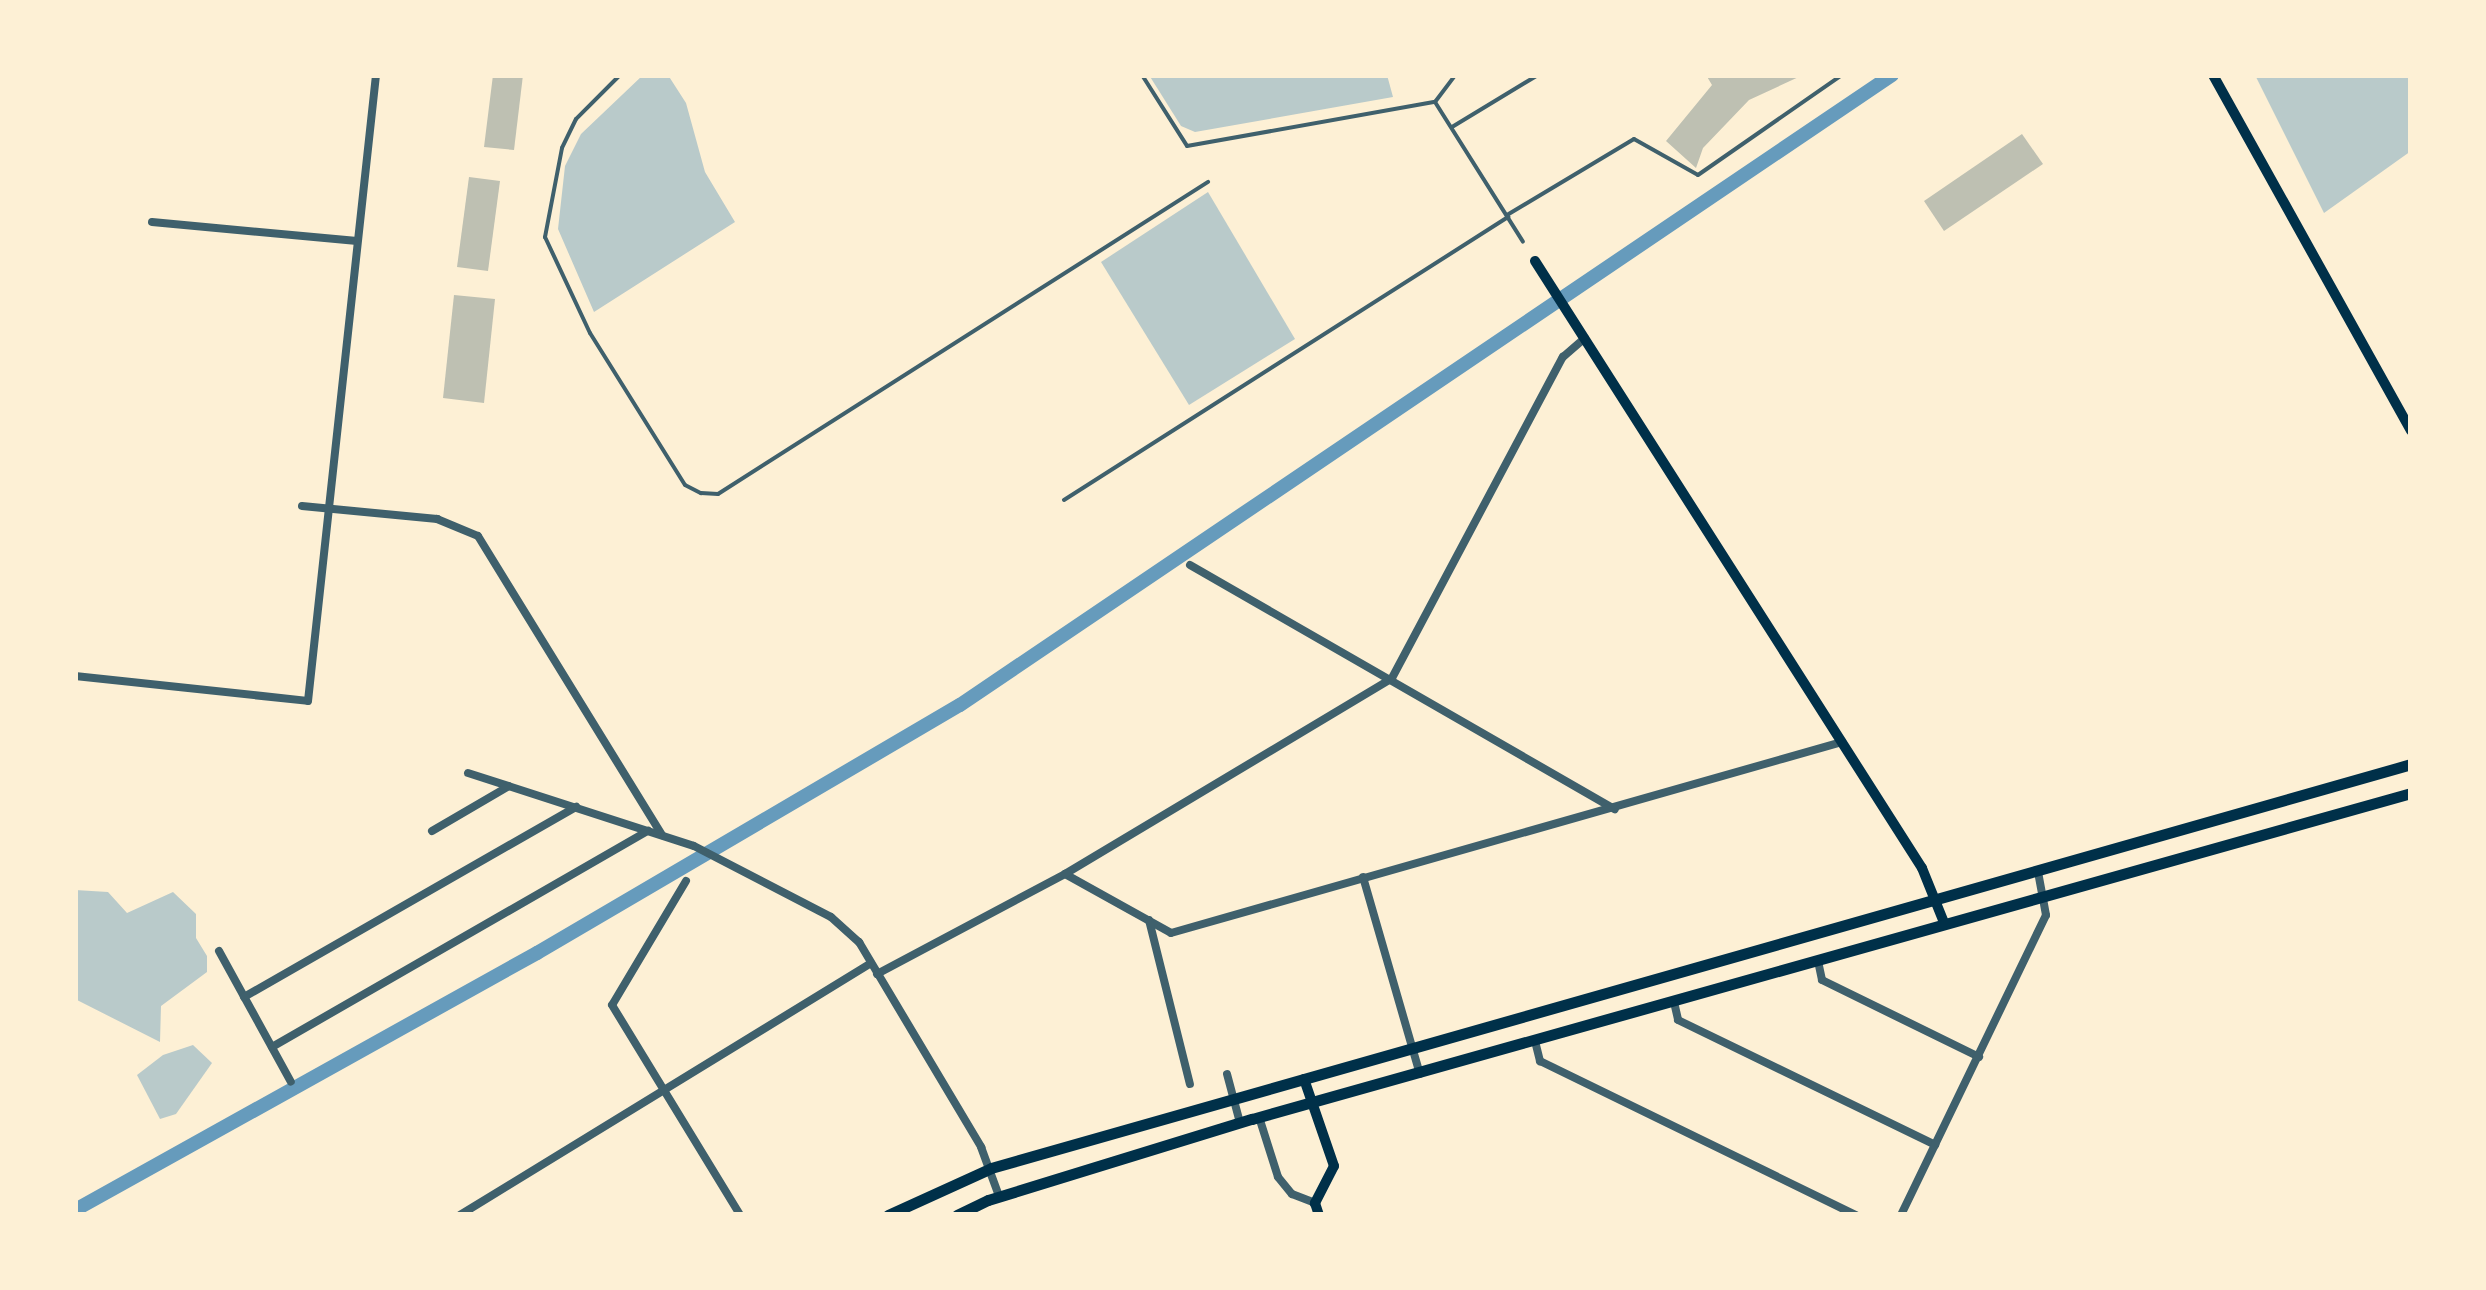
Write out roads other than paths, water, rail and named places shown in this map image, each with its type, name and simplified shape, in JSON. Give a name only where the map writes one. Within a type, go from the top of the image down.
[{"type":"main road","points":[[2213,75],[2411,431]]},
{"type":"main road","points":[[1536,261],[1842,742],[1937,898],[1945,925]]},
{"type":"main road","points":[[888,1215],[991,1168],[2411,764]]},
{"type":"main road","points":[[957,1215],[1000,1196],[1240,1123],[2411,793]]},
{"type":"main road","points":[[1304,1079],[1334,1166],[1315,1203],[1319,1215]]},
{"type":"street","points":[[75,676],[308,701],[376,75]]},
{"type":"street","points":[[152,222],[357,241]]},
{"type":"street","points":[[877,974],[1065,874],[1392,678],[1563,356],[1585,338]]},
{"type":"street","points":[[302,506],[437,519],[478,536],[662,835]]},
{"type":"street","points":[[1190,565],[1615,809]]},
{"type":"street","points":[[1065,874],[1171,932],[1842,742]]},
{"type":"street","points":[[468,773],[694,846],[831,917],[877,974],[991,1168],[1000,1196]]},
{"type":"street","points":[[432,831],[509,786]]},
{"type":"street","points":[[244,997],[576,808]]},
{"type":"street","points":[[272,1047],[648,831]]},
{"type":"street","points":[[1901,1215],[2046,916],[2038,872]]},
{"type":"street","points":[[1363,876],[1420,1074]]},
{"type":"street","points":[[686,881],[612,1005],[740,1215]]},
{"type":"street","points":[[1149,920],[1190,1084]]},
{"type":"street","points":[[219,952],[291,1082]]},
{"type":"street","points":[[1818,961],[1822,980],[1979,1057]]},
{"type":"street","points":[[460,1215],[870,963]]},
{"type":"street","points":[[1674,1002],[1678,1020],[1934,1145]]},
{"type":"street","points":[[1536,1041],[1540,1061],[1856,1215]]},
{"type":"street","points":[[1227,1074],[1240,1123]]},
{"type":"street","points":[[1258,1118],[1278,1177],[1292,1194],[1315,1203]]},
{"type":"lane","points":[[620,75],[576,119],[562,148],[545,237],[590,333],[685,485],[718,494],[1208,182]]},
{"type":"lane","points":[[1142,75],[1188,146],[1436,102],[1454,75]]},
{"type":"lane","points":[[1452,127],[1538,75]]},
{"type":"lane","points":[[1064,500],[1634,139],[1698,175],[1842,75]]},
{"type":"lane","points":[[1436,102],[1523,242]]},
{"type":"waterway","points":[[75,1210],[537,953],[960,705],[1892,75]]}]
